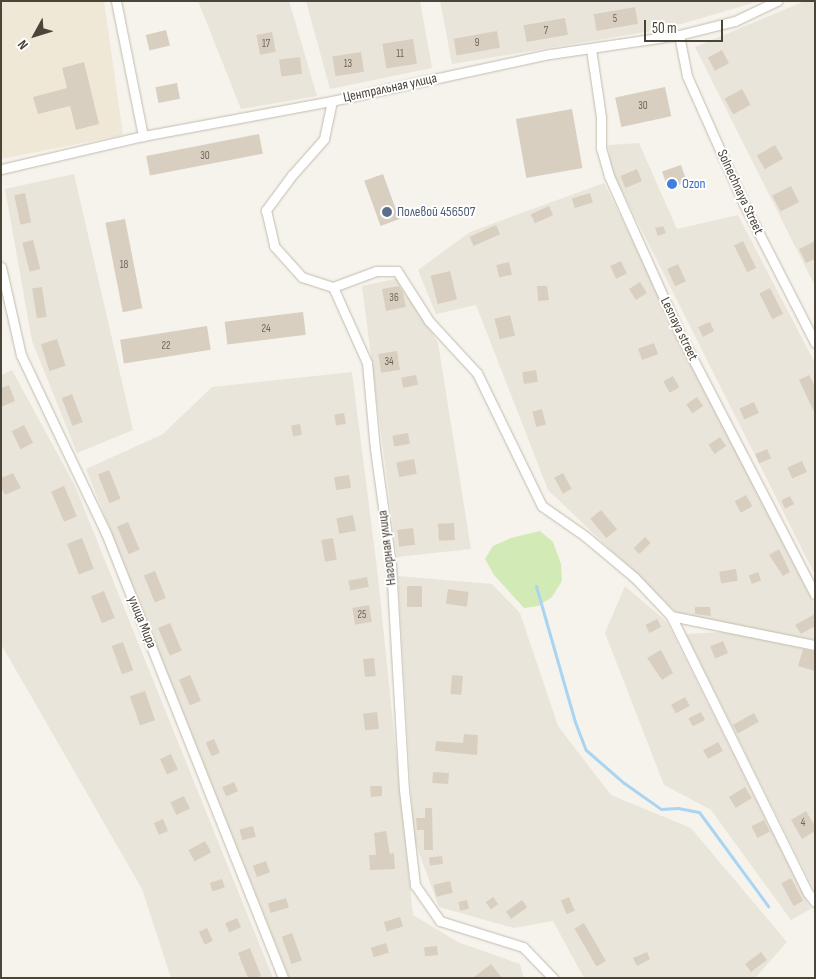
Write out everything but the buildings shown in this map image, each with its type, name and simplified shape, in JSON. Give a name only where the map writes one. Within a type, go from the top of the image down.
[{"type":"street","points":[[116,1],[143,136]]},
{"type":"street","name":"Центральная улица","points":[[1,169],[143,136],[332,101],[550,54],[679,35],[735,21],[777,1]]},
{"type":"street","name":"Solnechnaya Street","points":[[679,35],[687,76],[744,204],[815,343]]},
{"type":"street","name":"Lesnaya street","points":[[591,49],[601,117],[601,148],[609,176],[681,336],[815,594]]},
{"type":"street","points":[[332,101],[324,139],[292,175],[266,210],[274,246],[302,277],[332,287],[376,271],[397,271],[429,321],[478,373],[542,506],[585,536],[635,578],[672,616],[808,893],[815,902]]},
{"type":"street","name":"улица Мира","points":[[1,267],[21,355],[106,533],[283,978]]},
{"type":"street","name":"Нагорная улица","points":[[332,287],[367,363],[375,449],[391,565],[404,790],[415,885],[440,921],[523,947],[553,978]]},
{"type":"street","points":[[672,616],[815,645]]},
{"type":"shaded area","points":[[1,1],[104,1],[123,135],[1,159]]},
{"type":"shaded area","points":[[198,1],[289,1],[317,96],[241,109]]},
{"type":"shaded area","points":[[306,1],[420,1],[432,68],[330,89]]},
{"type":"shaded area","points":[[440,1],[760,1],[664,29],[452,64]]},
{"type":"shaded area","points":[[805,1],[815,1],[815,286],[695,47]]},
{"type":"shaded area","points":[[639,143],[677,229],[738,215],[815,363],[815,575],[612,171],[608,145]]},
{"type":"shaded area","points":[[74,174],[133,430],[77,453],[32,341],[5,189]]},
{"type":"shaded area","points":[[604,183],[815,606],[815,640],[678,614],[548,490],[476,305],[436,314],[418,270],[470,232]]},
{"type":"shaded area","points":[[400,278],[438,343],[471,549],[397,557],[362,286]]},
{"type":"shaded area","points":[[12,370],[75,486],[273,978],[171,978],[142,889],[1,644],[1,375]]},
{"type":"shaded area","points":[[352,372],[377,568],[413,915],[458,942],[520,964],[524,978],[289,978],[86,469],[163,434],[212,387]]},
{"type":"shaded area","points":[[398,576],[492,584],[520,613],[558,726],[611,795],[691,828],[787,942],[755,978],[584,978],[553,921],[514,928],[439,907],[414,839]]},
{"type":"shaded area","points":[[625,586],[667,622],[811,909],[791,920],[711,810],[664,785],[605,633]]},
{"type":"shaded area","points":[[721,632],[815,648],[815,892],[686,634]]},
{"type":"green space","points":[[540,531],[553,542],[561,564],[562,581],[552,597],[538,606],[524,608],[494,575],[485,559],[493,546],[511,538]]},
{"type":"waterway","points":[[536,586],[575,722],[586,750],[624,783],[661,809],[678,808],[699,812],[768,906]]},
{"type":"place","name":"Ozon","points":[[672,184]]},
{"type":"place","name":"Полевой 456507","points":[[387,212]]}]
